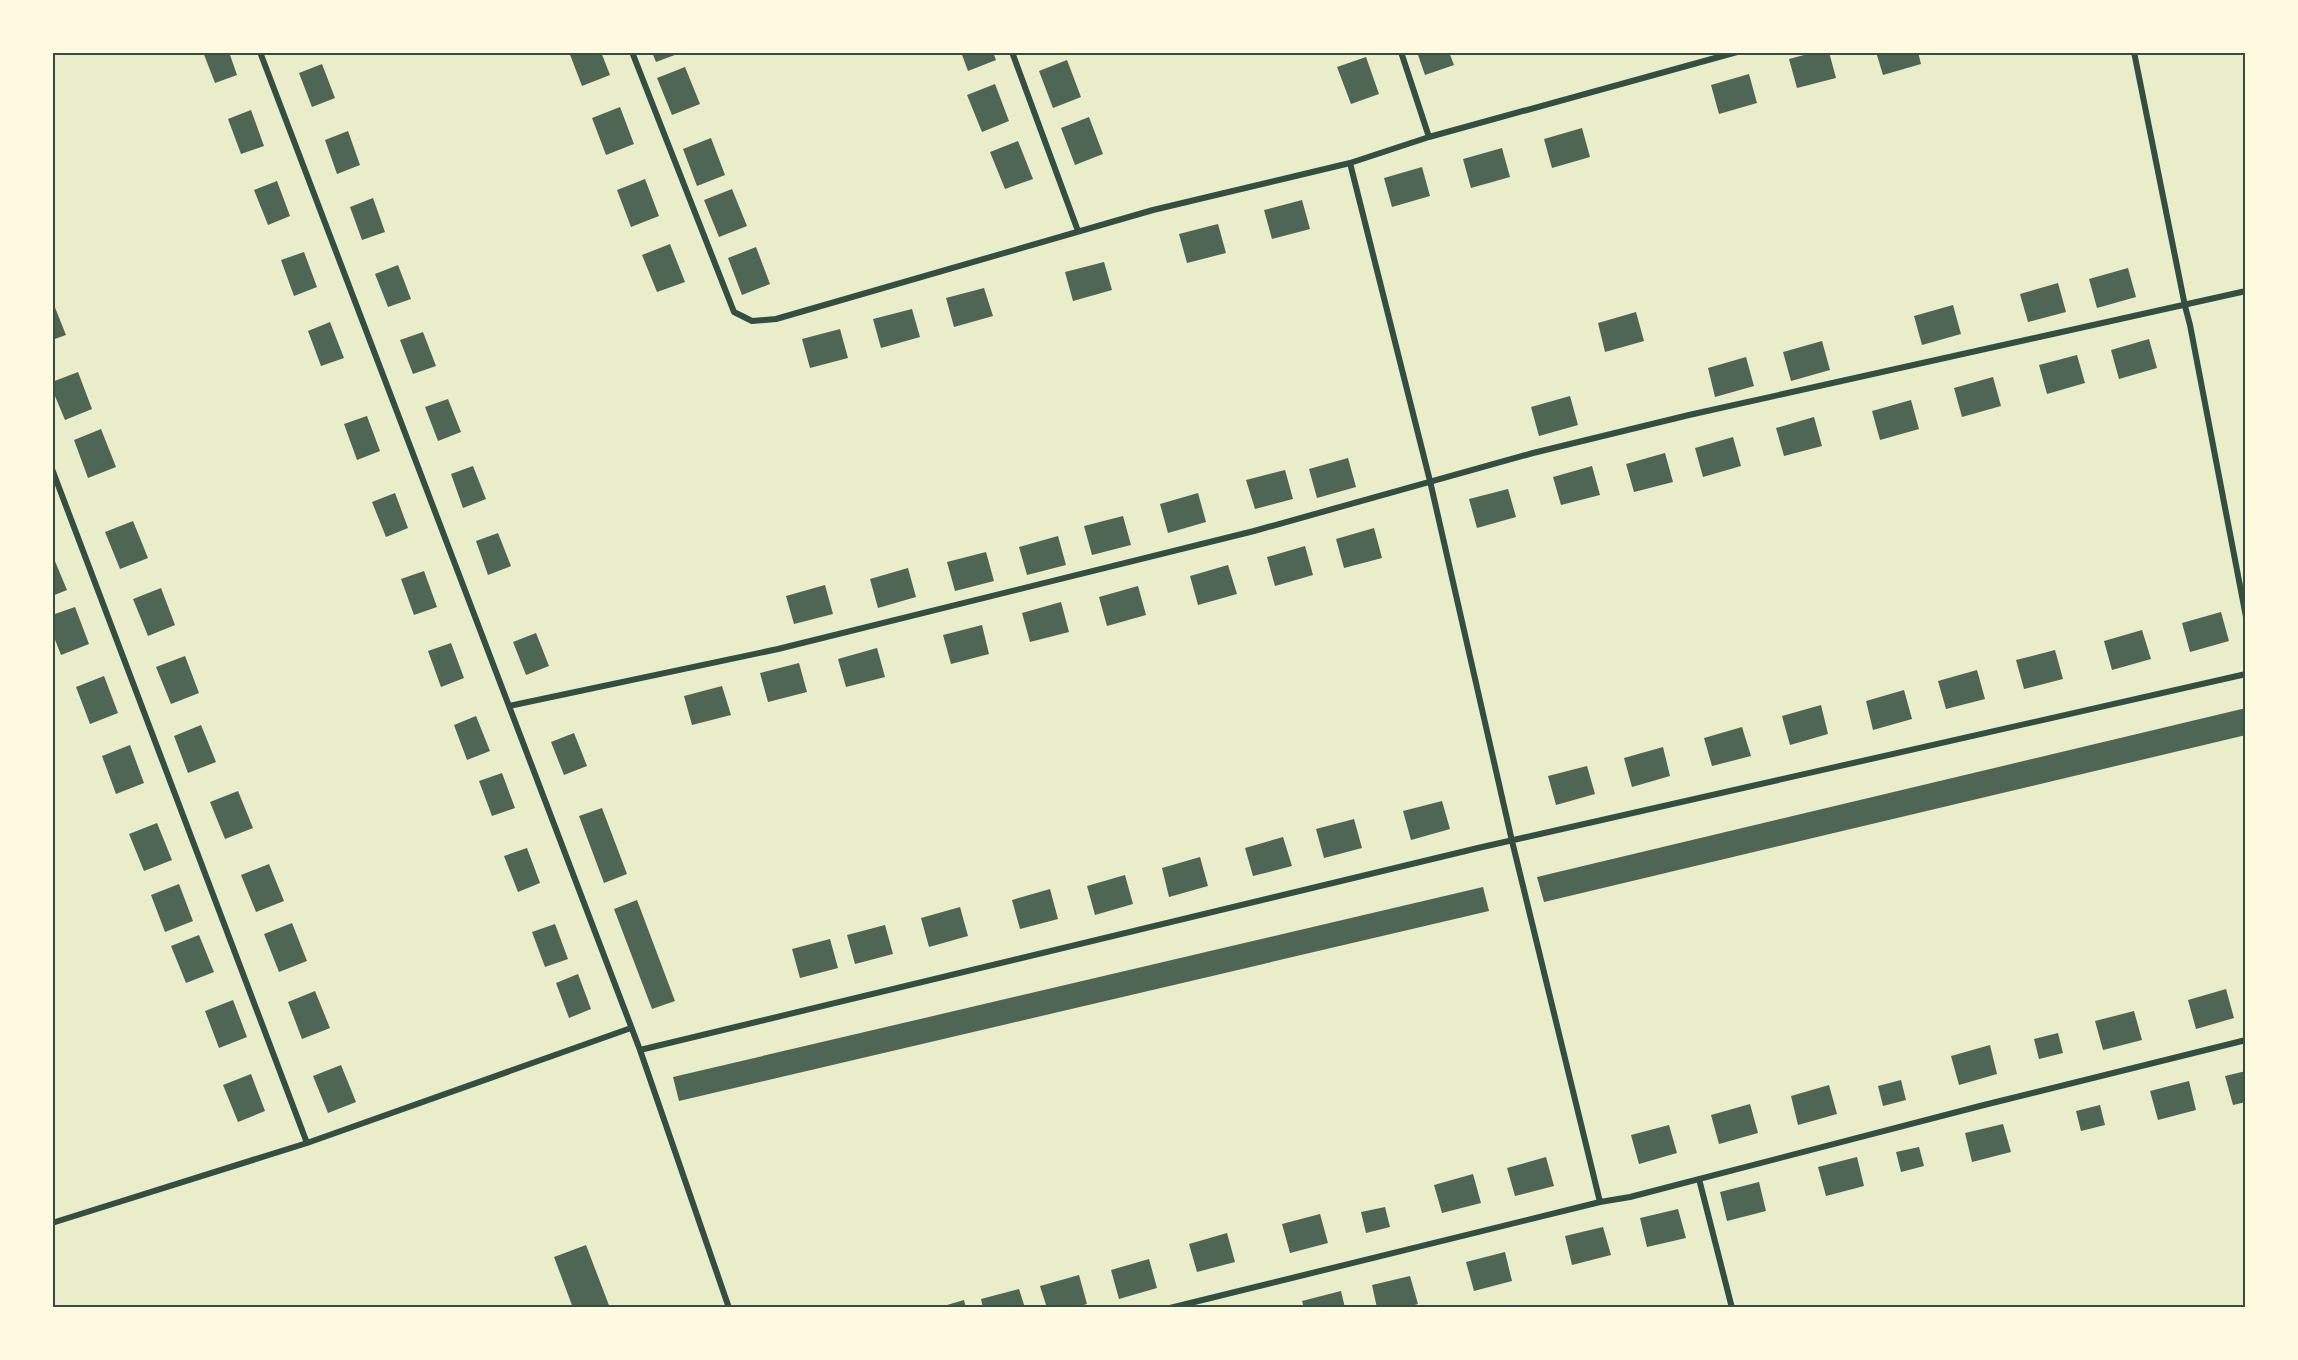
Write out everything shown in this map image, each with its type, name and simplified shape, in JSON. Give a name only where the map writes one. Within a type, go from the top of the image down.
[{"type":"street","points":[[260,52],[640,1050],[729,1308]]},
{"type":"street","points":[[633,52],[734,312],[752,321],[776,319],[1153,210],[1350,163],[1429,137],[1737,52]]},
{"type":"street","points":[[1012,52],[1078,231]]},
{"type":"street","points":[[1401,52],[1429,137]]},
{"type":"street","points":[[2134,52],[2190,325],[2246,617]]},
{"type":"street","points":[[1350,163],[1430,481],[1512,842],[1600,1202]]},
{"type":"street","points":[[509,706],[778,649],[1254,531],[1430,481],[1689,415],[2246,291]]},
{"type":"street","points":[[52,469],[307,1143]]},
{"type":"street","points":[[640,1050],[1512,842],[2246,674]]},
{"type":"street","points":[[52,1223],[307,1143],[631,1028]]},
{"type":"street","points":[[1170,1308],[1600,1202],[1630,1197],[2246,1040]]},
{"type":"street","points":[[1699,1179],[1732,1308]]},
{"type":"building","points":[[203,52],[229,52],[237,75],[215,83]]},
{"type":"building","points":[[569,52],[601,52],[610,75],[582,86]]},
{"type":"building","points":[[652,52],[680,52],[680,53],[656,62]]},
{"type":"building","points":[[961,52],[993,52],[996,60],[968,71]]},
{"type":"building","points":[[1417,52],[1449,52],[1454,65],[1425,75]]},
{"type":"building","points":[[1815,52],[1829,52],[1836,78],[1797,88],[1789,59]]},
{"type":"building","points":[[1876,52],[1918,52],[1921,64],[1883,75]]},
{"type":"building","points":[[1366,57],[1379,94],[1351,104],[1337,67]]},
{"type":"building","points":[[1067,60],[1081,97],[1053,108],[1039,71]]},
{"type":"building","points":[[322,64],[335,98],[312,107],[299,73]]},
{"type":"building","points":[[685,67],[700,104],[672,115],[657,78]]},
{"type":"building","points":[[1749,74],[1757,103],[1719,114],[1711,85]]},
{"type":"building","points":[[995,84],[1009,121],[982,132],[967,95]]},
{"type":"building","points":[[620,107],[634,144],[606,155],[592,118]]},
{"type":"building","points":[[251,110],[264,146],[241,154],[228,119]]},
{"type":"building","points":[[1089,117],[1103,154],[1075,165],[1061,128]]},
{"type":"building","points":[[1582,128],[1590,157],[1552,168],[1544,139]]},
{"type":"building","points":[[348,131],[360,165],[337,174],[325,140]]},
{"type":"building","points":[[711,138],[725,175],[697,186],[683,149]]},
{"type":"building","points":[[1018,141],[1033,179],[1005,189],[990,152]]},
{"type":"building","points":[[1502,148],[1510,177],[1471,188],[1463,159]]},
{"type":"building","points":[[1422,167],[1430,196],[1392,207],[1384,178]]},
{"type":"building","points":[[645,179],[659,216],[631,227],[617,190]]},
{"type":"building","points":[[277,181],[290,216],[268,225],[254,190]]},
{"type":"building","points":[[732,189],[747,226],[719,237],[704,200]]},
{"type":"building","points":[[373,198],[385,232],[362,240],[350,207]]},
{"type":"building","points":[[1302,200],[1310,229],[1272,239],[1264,210]]},
{"type":"building","points":[[1218,224],[1226,253],[1187,263],[1179,234]]},
{"type":"building","points":[[670,244],[685,282],[657,292],[642,255]]},
{"type":"building","points":[[756,247],[770,284],[742,295],[728,258]]},
{"type":"building","points":[[304,252],[317,287],[294,296],[281,260]]},
{"type":"building","points":[[1104,262],[1112,290],[1073,301],[1065,272]]},
{"type":"building","points":[[398,265],[411,299],[388,307],[375,274]]},
{"type":"building","points":[[2128,268],[2136,297],[2097,308],[2089,279]]},
{"type":"building","points":[[2058,283],[2066,312],[2028,322],[2020,294]]},
{"type":"building","points":[[984,288],[993,316],[954,327],[946,298]]},
{"type":"building","points":[[52,300],[66,335],[52,340]]},
{"type":"building","points":[[1953,305],[1961,334],[1922,345],[1914,316]]},
{"type":"building","points":[[912,309],[920,337],[881,348],[873,319]]},
{"type":"building","points":[[1636,312],[1644,341],[1605,352],[1598,323]]},
{"type":"building","points":[[330,322],[344,358],[321,366],[308,331]]},
{"type":"building","points":[[840,329],[848,358],[810,368],[802,339]]},
{"type":"building","points":[[423,332],[436,366],[413,374],[400,340]]},
{"type":"building","points":[[2149,339],[2157,368],[2119,379],[2111,350]]},
{"type":"building","points":[[1822,341],[1830,370],[1791,381],[1783,352]]},
{"type":"building","points":[[2077,355],[2085,383],[2047,394],[2039,365]]},
{"type":"building","points":[[1746,357],[1754,386],[1715,397],[1708,368]]},
{"type":"building","points":[[78,372],[92,409],[65,420],[52,389],[52,382]]},
{"type":"building","points":[[1993,377],[2001,406],[1962,417],[1954,388]]},
{"type":"building","points":[[1570,396],[1578,425],[1539,436],[1531,407]]},
{"type":"building","points":[[448,399],[461,432],[438,441],[425,407]]},
{"type":"building","points":[[1911,400],[1919,429],[1880,440],[1872,411]]},
{"type":"building","points":[[367,416],[380,451],[357,460],[344,424]]},
{"type":"building","points":[[1814,417],[1822,446],[1784,456],[1776,428]]},
{"type":"building","points":[[101,429],[116,467],[88,478],[74,440]]},
{"type":"building","points":[[1733,437],[1741,466],[1703,477],[1695,448]]},
{"type":"building","points":[[1665,453],[1673,482],[1634,492],[1626,464]]},
{"type":"building","points":[[1348,458],[1356,487],[1317,498],[1309,469]]},
{"type":"building","points":[[473,466],[486,499],[463,508],[451,474]]},
{"type":"building","points":[[1592,466],[1600,495],[1561,505],[1553,477]]},
{"type":"building","points":[[1285,470],[1293,499],[1255,509],[1246,480]]},
{"type":"building","points":[[1508,489],[1516,517],[1477,528],[1469,499]]},
{"type":"building","points":[[395,493],[408,528],[386,537],[372,502]]},
{"type":"building","points":[[1198,493],[1206,522],[1168,533],[1160,504]]},
{"type":"building","points":[[1123,516],[1131,545],[1092,555],[1084,526]]},
{"type":"building","points":[[133,521],[148,558],[120,569],[105,532]]},
{"type":"building","points":[[1374,528],[1382,558],[1344,568],[1336,539]]},
{"type":"building","points":[[498,533],[511,566],[488,575],[476,541]]},
{"type":"building","points":[[1058,536],[1066,565],[1027,575],[1019,547]]},
{"type":"building","points":[[1305,546],[1313,575],[1275,586],[1267,557]]},
{"type":"building","points":[[986,552],[994,581],[955,591],[947,562]]},
{"type":"building","points":[[52,554],[67,590],[52,596]]},
{"type":"building","points":[[1228,565],[1237,594],[1198,605],[1190,576]]},
{"type":"building","points":[[908,568],[916,597],[878,608],[870,579]]},
{"type":"building","points":[[424,571],[437,607],[414,615],[401,579]]},
{"type":"building","points":[[825,585],[833,614],[794,624],[786,596]]},
{"type":"building","points":[[1138,586],[1146,615],[1107,626],[1099,597]]},
{"type":"building","points":[[161,588],[175,625],[148,636],[133,599]]},
{"type":"building","points":[[1061,602],[1069,632],[1030,642],[1022,613]]},
{"type":"building","points":[[75,607],[89,644],[61,655],[52,632],[52,615]]},
{"type":"building","points":[[2221,612],[2229,641],[2190,652],[2182,623]]},
{"type":"building","points":[[982,625],[989,654],[951,664],[943,635]]},
{"type":"building","points":[[2142,630],[2151,659],[2112,670],[2104,641]]},
{"type":"building","points":[[536,633],[549,666],[526,675],[513,642]]},
{"type":"building","points":[[451,643],[464,678],[441,687],[428,651]]},
{"type":"building","points":[[877,648],[885,677],[846,687],[838,659]]},
{"type":"building","points":[[2055,650],[2063,679],[2024,689],[2016,660]]},
{"type":"building","points":[[185,656],[199,693],[171,704],[156,667]]},
{"type":"building","points":[[799,663],[807,692],[768,702],[760,673]]},
{"type":"building","points":[[1977,670],[1985,699],[1946,709],[1938,681]]},
{"type":"building","points":[[104,676],[118,713],[90,724],[76,687]]},
{"type":"building","points":[[722,686],[731,715],[692,725],[684,696]]},
{"type":"building","points":[[1904,690],[1912,719],[1873,730],[1866,701]]},
{"type":"building","points":[[1821,705],[1828,734],[1790,745],[1782,716]]},
{"type":"building","points":[[2246,708],[2246,735],[1544,902],[1537,877]]},
{"type":"building","points":[[476,716],[490,751],[467,760],[454,725]]},
{"type":"building","points":[[201,725],[216,762],[188,773],[174,736]]},
{"type":"building","points":[[1742,727],[1751,756],[1712,766],[1704,738]]},
{"type":"building","points":[[574,733],[587,766],[564,775],[551,742]]},
{"type":"building","points":[[130,745],[144,783],[116,794],[102,756]]},
{"type":"building","points":[[1663,747],[1670,776],[1632,787],[1624,758]]},
{"type":"building","points":[[1587,766],[1595,794],[1556,805],[1548,776]]},
{"type":"building","points":[[502,773],[515,808],[492,816],[479,781]]},
{"type":"building","points":[[238,791],[253,828],[225,839],[210,802]]},
{"type":"building","points":[[1442,801],[1450,829],[1411,840],[1403,811]]},
{"type":"building","points":[[602,808],[627,874],[604,883],[579,816]]},
{"type":"building","points":[[1354,819],[1362,848],[1324,858],[1316,829]]},
{"type":"building","points":[[157,823],[172,860],[144,871],[129,834]]},
{"type":"building","points":[[1283,837],[1292,866],[1253,876],[1245,848]]},
{"type":"building","points":[[527,848],[540,883],[518,892],[504,856]]},
{"type":"building","points":[[1200,857],[1208,886],[1169,897],[1162,868]]},
{"type":"building","points":[[269,864],[284,901],[256,912],[241,875]]},
{"type":"building","points":[[1125,875],[1133,904],[1095,915],[1087,886]]},
{"type":"building","points":[[179,884],[193,921],[165,932],[151,895]]},
{"type":"building","points":[[1483,887],[1489,911],[679,1101],[673,1077]]},
{"type":"building","points":[[1050,889],[1058,919],[1020,929],[1012,900]]},
{"type":"building","points":[[637,900],[675,1001],[652,1009],[614,909]]},
{"type":"building","points":[[960,907],[968,936],[929,947],[921,918]]},
{"type":"building","points":[[292,923],[307,961],[279,972],[264,934]]},
{"type":"building","points":[[555,924],[568,959],[545,967],[532,932]]},
{"type":"building","points":[[885,925],[893,954],[855,964],[847,935]]},
{"type":"building","points":[[199,935],[214,972],[186,983],[171,946]]},
{"type":"building","points":[[830,939],[838,968],[800,978],[792,949]]},
{"type":"building","points":[[578,974],[591,1009],[569,1018],[556,983]]},
{"type":"building","points":[[2226,989],[2234,1018],[2196,1029],[2188,1000]]},
{"type":"building","points":[[315,991],[330,1028],[302,1039],[288,1002]]},
{"type":"building","points":[[233,1000],[247,1037],[219,1048],[205,1011]]},
{"type":"building","points":[[2134,1011],[2142,1040],[2103,1050],[2095,1021]]},
{"type":"building","points":[[2058,1033],[2063,1053],[2039,1059],[2034,1039]]},
{"type":"building","points":[[1990,1045],[1997,1074],[1959,1085],[1951,1056]]},
{"type":"building","points":[[341,1065],[356,1102],[328,1113],[313,1076]]},
{"type":"building","points":[[2246,1071],[2246,1102],[2233,1105],[2225,1076]]},
{"type":"building","points":[[251,1074],[265,1111],[238,1122],[223,1085]]},
{"type":"building","points":[[1901,1080],[1906,1100],[1883,1106],[1878,1086]]},
{"type":"building","points":[[2189,1081],[2196,1110],[2158,1120],[2150,1091]]},
{"type":"building","points":[[1829,1085],[1837,1114],[1798,1125],[1791,1096]]},
{"type":"building","points":[[1750,1104],[1758,1133],[1719,1144],[1711,1115]]},
{"type":"building","points":[[2100,1105],[2105,1125],[2081,1131],[2076,1111]]},
{"type":"building","points":[[2003,1124],[2011,1152],[1972,1162],[1965,1133]]},
{"type":"building","points":[[1669,1125],[1677,1153],[1639,1164],[1631,1135]]},
{"type":"building","points":[[1919,1147],[1924,1166],[1901,1172],[1896,1152]]},
{"type":"building","points":[[1546,1157],[1554,1186],[1515,1196],[1507,1168]]},
{"type":"building","points":[[1857,1157],[1864,1186],[1826,1196],[1818,1167]]},
{"type":"building","points":[[1473,1174],[1481,1203],[1442,1213],[1434,1185]]},
{"type":"building","points":[[1759,1182],[1766,1211],[1727,1221],[1720,1192]]},
{"type":"building","points":[[1385,1207],[1390,1227],[1366,1233],[1361,1212]]},
{"type":"building","points":[[1678,1209],[1686,1238],[1647,1247],[1640,1218]]},
{"type":"building","points":[[1320,1214],[1328,1243],[1290,1253],[1282,1224]]},
{"type":"building","points":[[1603,1227],[1611,1255],[1572,1265],[1565,1236]]},
{"type":"building","points":[[1227,1233],[1235,1262],[1197,1272],[1189,1244]]},
{"type":"building","points":[[586,1245],[610,1308],[573,1308],[554,1257]]},
{"type":"building","points":[[1505,1252],[1512,1281],[1474,1291],[1466,1262]]},
{"type":"building","points":[[1149,1259],[1157,1288],[1119,1299],[1111,1270]]},
{"type":"building","points":[[1079,1275],[1087,1304],[1074,1308],[1047,1308],[1040,1286]]},
{"type":"building","points":[[1410,1276],[1418,1304],[1405,1308],[1377,1308],[1372,1285]]},
{"type":"building","points":[[1019,1289],[1025,1308],[983,1308],[981,1299]]},
{"type":"building","points":[[1341,1291],[1345,1308],[1304,1308],[1302,1301]]},
{"type":"building","points":[[964,1300],[966,1308],[940,1308],[940,1307]]}]
